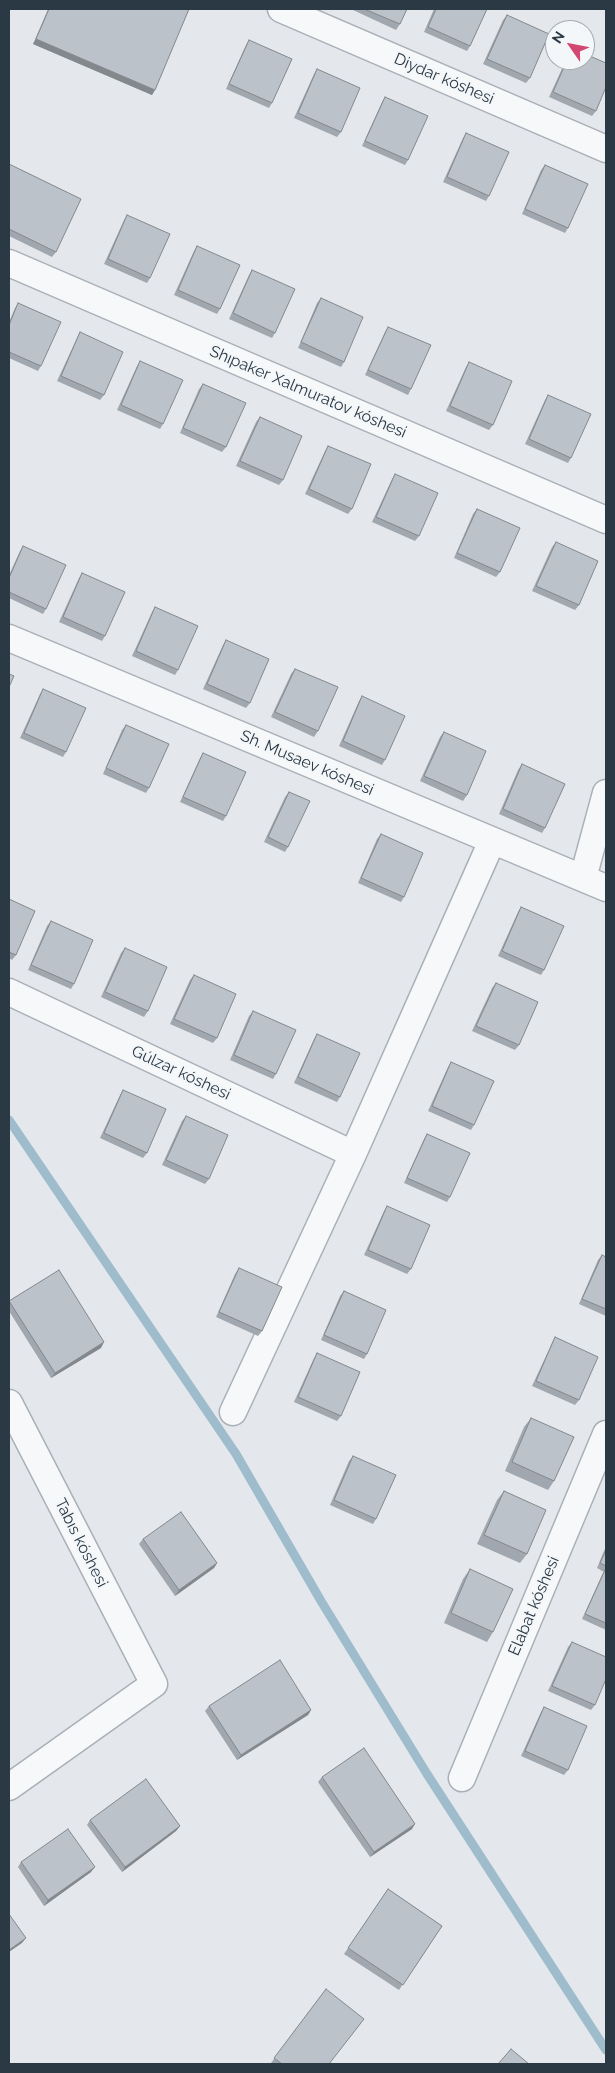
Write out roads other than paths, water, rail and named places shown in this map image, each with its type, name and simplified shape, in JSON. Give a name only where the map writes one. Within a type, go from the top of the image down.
[{"type":"street","name":"Diydar kóshesi","points":[[281,9],[606,149]]},
{"type":"street","name":"Shıpaker Xalmuratov kóshesi","points":[[9,263],[606,520]]},
{"type":"street","name":"Sh. Musaev kóshesi","points":[[9,638],[594,883]]},
{"type":"street","points":[[594,883],[606,793]]},
{"type":"street","points":[[234,1412],[353,1154],[492,841]]},
{"type":"street","name":"Gúlzar kóshesi","points":[[9,992],[353,1154]]},
{"type":"street","name":"Tabıs kóshesi","points":[[9,1402],[154,1684],[9,1787]]},
{"type":"street","name":"Elabat kóshesi","points":[[462,1778],[606,1434]]},
{"type":"waterway","points":[[9,1120],[236,1454],[321,1601],[427,1774],[606,2050]]}]
